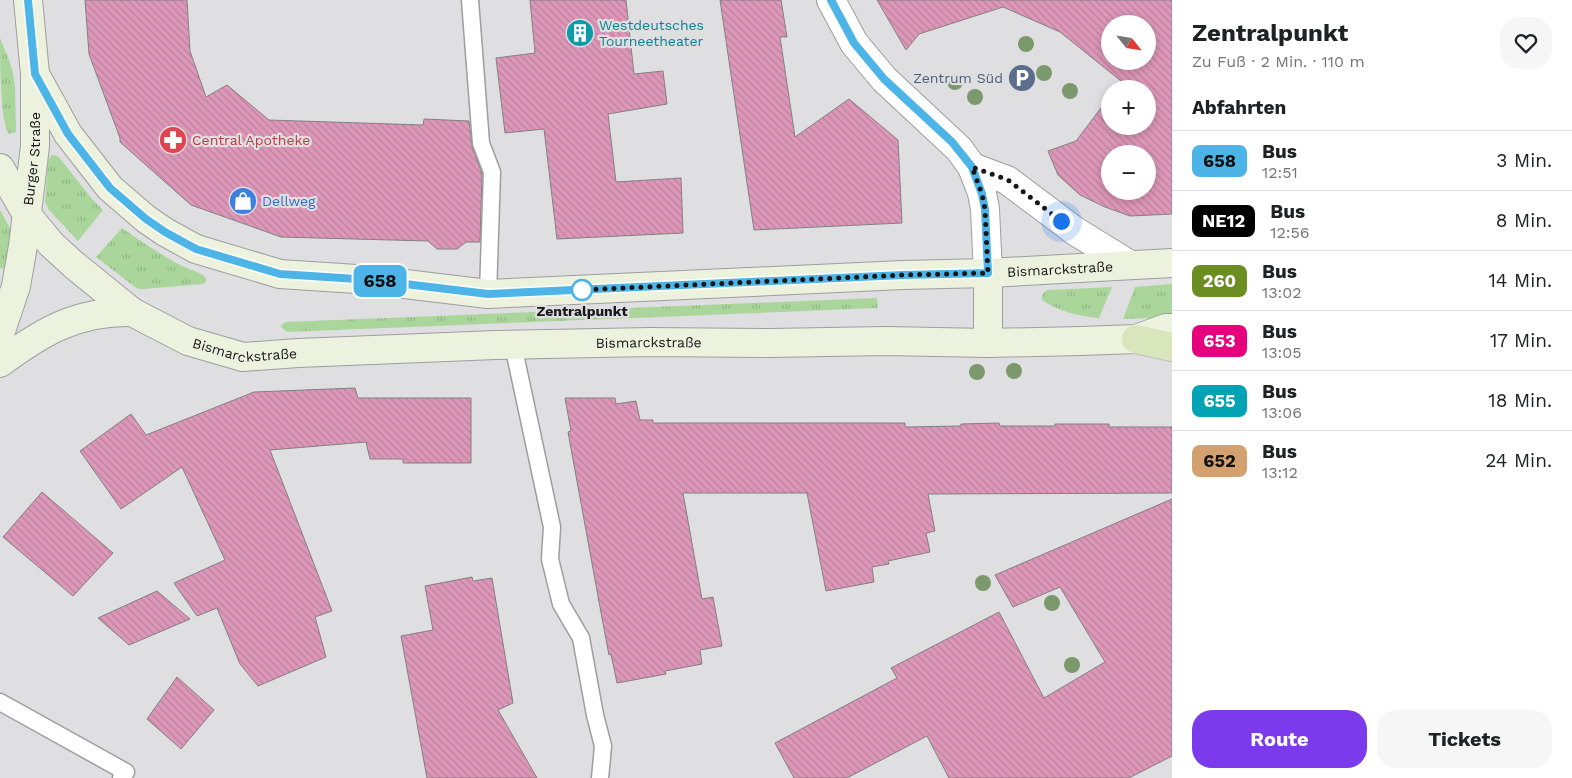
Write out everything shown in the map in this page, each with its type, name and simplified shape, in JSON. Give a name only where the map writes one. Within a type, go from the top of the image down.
[{"type":"main road","name":"Burger Straße","points":[[0,334],[16,286],[27,215],[34,146],[35,74],[28,0]]},
{"type":"main road","name":"Burger Straße","points":[[35,74],[68,134],[110,188],[127,204]]},
{"type":"main road","name":"Burger Straße","points":[[0,168],[27,215],[51,244],[74,265]]},
{"type":"main road","name":"Bismarckstraße","points":[[127,204],[165,232],[196,249],[280,274],[372,280],[488,294],[903,275],[988,273],[1172,263]]},
{"type":"main road","name":"Bismarckstraße","points":[[74,265],[132,312],[188,341],[243,357],[298,353],[513,345],[886,341],[988,343],[1136,339],[1166,328],[1172,328]]},
{"type":"main road","points":[[988,273],[988,343]]},
{"type":"main road","name":"Bismarckstraße","points":[[0,362],[34,339],[61,325],[89,315],[132,312]]},
{"type":"main road","points":[[1136,339],[1172,347]]},
{"type":"street","points":[[831,0],[854,43],[884,79],[930,124],[959,149],[972,167],[982,194],[985,209],[988,273]]},
{"type":"street","points":[[972,167],[1008,180],[1075,231],[1130,265]]},
{"type":"lane","points":[[470,0],[482,143],[492,172],[488,294]]},
{"type":"lane","points":[[513,345],[552,527],[550,560],[561,604],[580,638],[603,746],[600,778]]},
{"type":"lane","points":[[0,702],[126,772],[121,778]]},
{"type":"green space","points":[[0,38],[13,73],[15,87],[16,132],[9,134],[6,128],[2,104]]},
{"type":"green space","points":[[54,155],[58,156],[103,210],[78,241],[49,210],[45,202],[48,161]]},
{"type":"green space","points":[[0,210],[10,228],[12,238],[5,269],[0,268]]},
{"type":"green space","points":[[122,228],[171,260],[203,276],[206,278],[206,282],[203,284],[144,289],[135,287],[96,257]]},
{"type":"green space","points":[[1172,284],[1172,317],[1123,319],[1135,287]]},
{"type":"green space","points":[[1112,287],[1099,318],[1069,313],[1042,300],[1042,295],[1047,290]]},
{"type":"green space","points":[[877,298],[878,308],[287,332],[280,326],[286,322]]},
{"type":"building","points":[[85,0],[187,0],[190,51],[206,97],[227,85],[269,120],[423,125],[424,119],[469,121],[472,146],[482,174],[480,242],[466,242],[457,249],[437,249],[428,241],[281,237],[191,205],[120,142],[89,54]]},
{"type":"building","points":[[530,0],[626,0],[634,74],[663,71],[667,104],[608,114],[616,182],[681,178],[683,233],[557,239],[544,129],[505,133],[496,58],[535,53]]},
{"type":"building","points":[[720,0],[781,0],[787,37],[780,37],[795,137],[849,99],[898,140],[902,223],[754,230]]},
{"type":"building","points":[[877,0],[1172,0],[1172,214],[1130,216],[1080,195],[1058,175],[1048,151],[1076,141],[1101,108],[1101,135],[1156,135],[1156,80],[1120,80],[1107,70],[1156,70],[1156,15],[1101,15],[1101,65],[1060,32],[1003,7],[919,34],[906,50]]},
{"type":"building","points":[[355,388],[358,398],[471,398],[471,463],[403,463],[403,459],[370,459],[366,442],[270,450],[332,611],[315,617],[326,657],[258,686],[240,664],[217,608],[197,616],[174,583],[225,560],[182,467],[121,509],[80,451],[131,414],[146,435],[254,392]]},
{"type":"building","points":[[565,398],[615,398],[616,404],[636,401],[640,420],[653,420],[653,423],[905,423],[905,427],[999,423],[1000,426],[1109,424],[1109,427],[1172,427],[1172,493],[928,494],[935,531],[926,533],[930,552],[888,561],[889,564],[872,567],[874,582],[826,591],[807,493],[683,493],[702,599],[713,597],[722,646],[700,650],[702,664],[665,671],[666,674],[617,683],[611,654],[609,655],[568,432],[571,431]]},
{"type":"building","points":[[42,492],[113,553],[73,596],[3,537]]},
{"type":"building","points":[[1172,499],[1172,756],[1129,778],[949,778],[927,736],[847,778],[794,778],[775,743],[897,678],[891,668],[999,612],[1044,698],[1105,662],[1060,587],[1013,607],[995,575]]},
{"type":"building","points":[[472,577],[473,581],[492,578],[513,703],[498,710],[537,778],[427,778],[401,636],[433,630],[425,586]]},
{"type":"building","points":[[157,591],[190,619],[129,645],[98,618]]},
{"type":"building","points":[[177,677],[214,710],[181,749],[147,719]]},
{"type":"bus line","name":"658","points":[[28,0],[35,74],[68,134],[110,188],[146,219],[196,249],[280,274],[372,280],[488,294],[903,275],[988,273],[985,209],[982,194],[972,167],[952,142],[930,124],[884,79],[854,43],[831,0]]},
{"type":"place","name":"Westdeutsches Tourneetheater","points":[[580,33]]},
{"type":"place","name":"Zentrum Süd","points":[[1022,78]]},
{"type":"place","name":"Central Apotheke","points":[[173,140]]},
{"type":"place","name":"Dellweg","points":[[243,201]]},
{"type":"place","name":"Zentralpunkt","points":[[582,290]]},
{"type":"route","points":[[582,290],[580,290],[903,275],[988,273],[985,209],[982,194],[972,167],[1008,180],[1061,221]]}]
